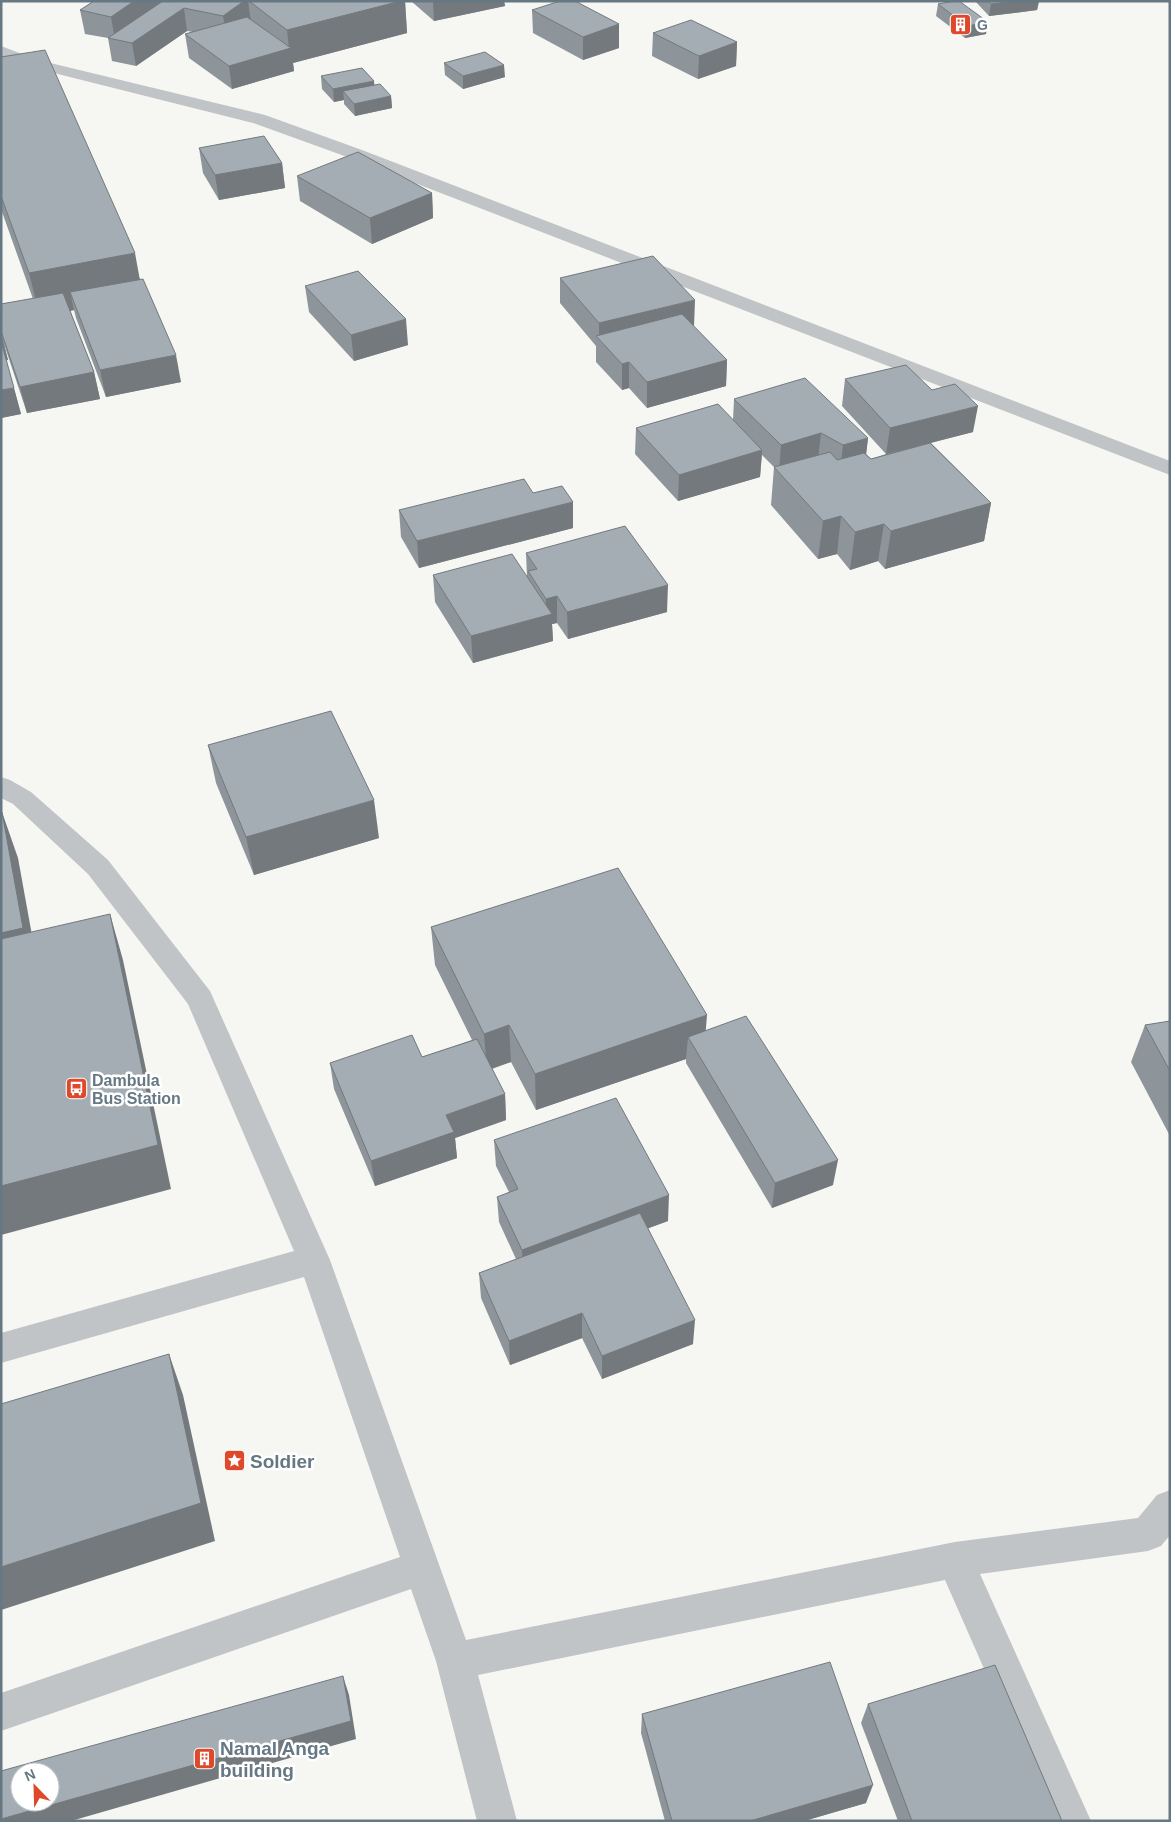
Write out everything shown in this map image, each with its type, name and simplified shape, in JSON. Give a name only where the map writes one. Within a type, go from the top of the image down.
[{"type":"street","points":[[1,51],[24,67],[259,119],[356,154],[1170,470]]},
{"type":"street","points":[[1,786],[22,798],[98,866],[200,999],[314,1260],[455,1661],[497,1821]]},
{"type":"street","points":[[1,1348],[314,1260]]},
{"type":"street","points":[[455,1661],[955,1560],[1148,1534],[1170,1507]]},
{"type":"street","points":[[955,1560],[1071,1821]]},
{"type":"street","points":[[1,1712],[421,1568]]},
{"type":"building","points":[[94,1],[134,1],[111,17],[80,10]]},
{"type":"building","points":[[163,1],[244,1],[223,16],[184,8],[132,43],[108,38]]},
{"type":"building","points":[[249,1],[401,1],[287,30]]},
{"type":"building","points":[[560,1],[575,1],[619,24],[583,37],[532,10]]},
{"type":"building","points":[[959,1],[988,22],[967,26],[938,4]]},
{"type":"building","points":[[988,1],[1017,1],[991,4]]},
{"type":"building","points":[[247,17],[291,48],[229,66],[185,34]]},
{"type":"building","points":[[691,20],[737,42],[699,56],[653,33]]},
{"type":"building","points":[[45,50],[135,253],[29,273],[1,196],[1,57]]},
{"type":"building","points":[[485,52],[504,65],[463,76],[444,63]]},
{"type":"building","points":[[362,68],[374,81],[333,89],[321,76]]},
{"type":"building","points":[[380,84],[391,96],[354,104],[343,91]]},
{"type":"building","points":[[264,136],[282,163],[215,175],[199,148]]},
{"type":"building","points":[[358,152],[432,193],[370,218],[297,176]]},
{"type":"building","points":[[653,256],[695,300],[599,323],[560,278]]},
{"type":"building","points":[[358,271],[406,319],[351,335],[305,286]]},
{"type":"building","points":[[143,279],[176,355],[100,370],[70,292]]},
{"type":"building","points":[[63,293],[94,372],[20,387],[1,331],[1,304]]},
{"type":"building","points":[[682,314],[727,360],[647,382],[629,362],[622,364],[596,336]]},
{"type":"building","points":[[1,341],[14,388],[1,390]]},
{"type":"building","points":[[906,365],[932,390],[955,384],[978,406],[890,428],[845,379]]},
{"type":"building","points":[[805,378],[868,438],[843,445],[821,433],[781,445],[734,399]]},
{"type":"building","points":[[718,404],[762,450],[679,475],[636,428]]},
{"type":"building","points":[[930,443],[991,503],[891,531],[884,524],[855,532],[841,516],[823,521],[774,467],[830,452],[837,460],[864,453],[871,459]]},
{"type":"building","points":[[524,479],[533,493],[562,486],[573,502],[417,541],[399,510]]},
{"type":"building","points":[[625,526],[668,585],[567,612],[557,596],[546,599],[528,571],[537,569],[526,553]]},
{"type":"building","points":[[512,554],[552,614],[471,636],[433,575]]},
{"type":"building","points":[[331,711],[374,800],[246,837],[208,745]]},
{"type":"building","points":[[1,812],[23,928],[1,933]]},
{"type":"building","points":[[618,868],[707,1015],[535,1074],[509,1025],[484,1034],[431,927]]},
{"type":"building","name":"Dambula Bus Station","points":[[110,914],[158,1145],[1,1186],[1,939]]},
{"type":"building","points":[[746,1016],[838,1160],[775,1183],[688,1037]]},
{"type":"building","points":[[1170,1021],[1170,1071],[1145,1025]]},
{"type":"building","points":[[412,1035],[422,1057],[477,1039],[505,1094],[446,1115],[454,1132],[371,1161],[330,1063]]},
{"type":"building","points":[[616,1098],[669,1195],[522,1250],[497,1197],[518,1189],[494,1140]]},
{"type":"building","points":[[640,1213],[695,1320],[602,1356],[582,1313],[509,1341],[479,1273]]},
{"type":"building","points":[[169,1354],[201,1503],[1,1567],[1,1404]]},
{"type":"building","points":[[830,1662],[873,1785],[750,1821],[672,1821],[642,1714]]},
{"type":"building","points":[[995,1665],[1062,1821],[912,1821],[868,1704]]},
{"type":"building","points":[[343,1676],[351,1721],[60,1802],[60,1762],[33,1762]]},
{"type":"building","points":[[10,1768],[10,1812],[26,1812],[1,1819],[1,1771]]},
{"type":"place","name":"G","points":[[961,25]]},
{"type":"place","name":"Dambula Bus Station","points":[[76,1089]]},
{"type":"place","name":"Soldier","points":[[234,1461]]},
{"type":"place","name":"Namal Anga building","points":[[204,1759]]}]
